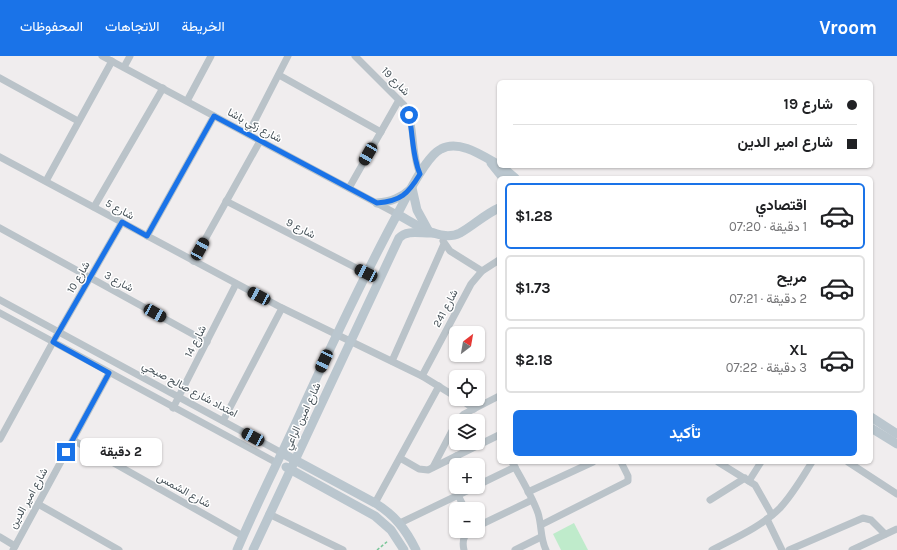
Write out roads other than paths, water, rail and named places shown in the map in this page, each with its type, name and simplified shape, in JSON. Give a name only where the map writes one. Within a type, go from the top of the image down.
[{"type":"street","name":"شارع زكي باشا","points":[[102,56],[397,214]]},
{"type":"street","points":[[124,67],[130,56]]},
{"type":"street","points":[[187,101],[212,56]]},
{"type":"street","points":[[248,134],[288,56]]},
{"type":"street","name":"شارع 19","points":[[355,56],[404,105],[409,115],[415,160],[420,174]]},
{"type":"street","points":[[46,181],[112,61]]},
{"type":"street","points":[[279,75],[381,132]]},
{"type":"street","points":[[0,78],[78,121]]},
{"type":"street","points":[[94,207],[162,88]]},
{"type":"street","points":[[349,188],[399,100]]},
{"type":"street","points":[[147,236],[214,116]]},
{"type":"street","points":[[193,261],[260,141]]},
{"type":"street","name":"شارع امين الراعي","points":[[237,550],[366,273],[397,214],[432,156],[439,149],[459,145],[497,164]]},
{"type":"street","name":"شارع 5","points":[[0,156],[236,284],[350,342],[422,376],[449,392]]},
{"type":"street","points":[[484,157],[496,168],[502,176]]},
{"type":"street","name":"شارع امين الراعي","points":[[502,168],[512,176]]},
{"type":"street","points":[[377,203],[396,199],[412,188],[417,210],[437,236],[454,254],[482,271]]},
{"type":"street","name":"شارع 9","points":[[226,201],[366,273]]},
{"type":"street","name":"شارع امين الراعي","points":[[253,550],[399,238],[408,232],[437,236],[454,235],[497,208]]},
{"type":"street","points":[[397,214],[437,236]]},
{"type":"street","name":"شارع 10","points":[[0,439],[53,342],[122,222]]},
{"type":"street","name":"شارع 3","points":[[0,228],[207,342]]},
{"type":"street","points":[[392,361],[437,236]]},
{"type":"street","name":"شارع 241","points":[[422,376],[470,284],[482,271],[497,261]]},
{"type":"street","name":"شارع 14","points":[[173,408],[236,284]]},
{"type":"street","name":"امتداد شارع صالح صبحي","points":[[0,300],[376,503],[389,512],[400,523],[407,532],[416,550]]},
{"type":"street","points":[[222,421],[282,308]]},
{"type":"street","points":[[0,313],[375,516],[385,523],[396,536],[404,550]]},
{"type":"street","name":"شارع امير الدين","points":[[14,548],[109,373]]},
{"type":"street","points":[[376,503],[439,386]]},
{"type":"street","points":[[464,414],[497,397]]},
{"type":"street","points":[[470,406],[474,409]]},
{"type":"street","points":[[873,419],[897,434]]},
{"type":"street","points":[[873,429],[897,444]]},
{"type":"street","points":[[400,458],[419,469],[428,470],[497,436]]},
{"type":"street","points":[[433,467],[449,437]]},
{"type":"street","name":"شارع الشمس","points":[[73,440],[243,536]]},
{"type":"street","points":[[528,492],[584,464]]},
{"type":"street","points":[[541,525],[628,481],[628,476],[622,464]]},
{"type":"street","points":[[722,464],[754,485],[758,491],[782,550]]},
{"type":"street","points":[[710,500],[747,480],[759,464]]},
{"type":"street","points":[[712,550],[769,517],[790,496],[811,464]]},
{"type":"street","points":[[851,464],[897,494]]},
{"type":"street","points":[[485,481],[514,465],[535,507],[541,525],[541,537],[546,550]]},
{"type":"street","points":[[400,523],[458,495],[462,502]]},
{"type":"street","points":[[485,523],[532,500]]},
{"type":"street","points":[[38,504],[119,550]]},
{"type":"street","points":[[269,514],[344,550]]},
{"type":"street","points":[[789,550],[863,518],[871,520],[885,534]]},
{"type":"street","points":[[852,550],[885,534],[897,530]]},
{"type":"street","points":[[0,537],[14,548]]},
{"type":"street","points":[[515,550],[541,537]]},
{"type":"street","points":[[464,538],[462,545],[464,550]]}]
